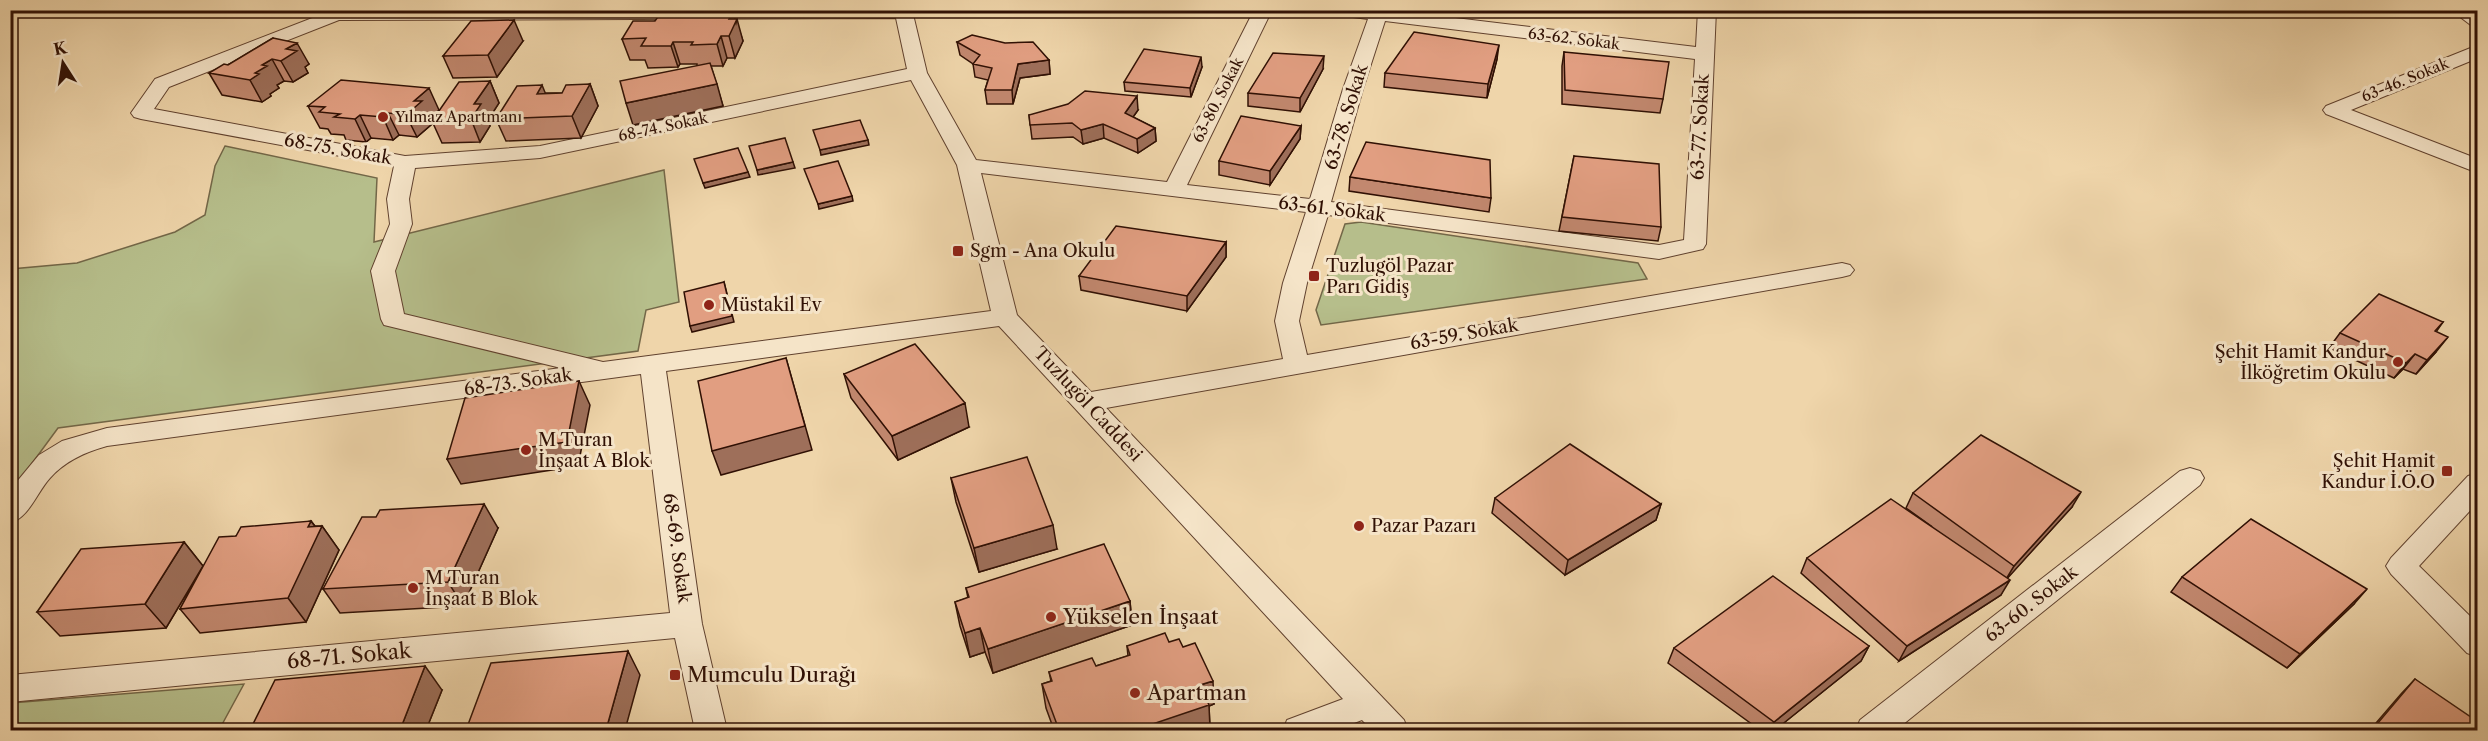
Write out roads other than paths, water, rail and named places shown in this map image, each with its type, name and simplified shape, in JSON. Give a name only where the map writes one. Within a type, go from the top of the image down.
[{"type":"street","name":"63-80. Sokak","points":[[1174,190],[1263,10]]},
{"type":"street","name":"63-62. Sokak","points":[[1338,10],[1704,54]]},
{"type":"street","name":"63-77. Sokak","points":[[1695,244],[1707,10]]},
{"type":"street","points":[[2460,10],[2478,22]]},
{"type":"street","points":[[903,12],[917,74],[968,165],[1005,317]]},
{"type":"street","name":"68-75. Sokak","points":[[607,370],[393,320],[382,271],[401,224],[398,199],[405,162],[141,113],[162,82],[337,15],[903,12]]},
{"type":"street","name":"63-78. Sokak","points":[[1296,363],[1287,321],[1295,283],[1378,13]]},
{"type":"street","name":"63-46. Sokak","points":[[2478,51],[2333,110],[2478,167]]},
{"type":"street","name":"68-74. Sokak","points":[[405,162],[540,152],[917,74]]},
{"type":"street","name":"63-61. Sokak","points":[[968,165],[1319,207],[1659,252],[1695,244]]},
{"type":"street","name":"63-59. Sokak","points":[[1087,402],[1296,363],[1842,270]]},
{"type":"street","name":"68-73. Sokak","points":[[10,513],[39,471],[58,454],[89,441],[107,437],[1005,317]]},
{"type":"street","name":"Tuzlugöl Caddesi","points":[[1005,317],[1392,730]]},
{"type":"street","name":"68-69. Sokak","points":[[652,364],[687,624],[711,730]]},
{"type":"street","name":"63-60. Sokak","points":[[1872,730],[2190,478]]},
{"type":"street","points":[[2478,483],[2401,566],[2478,644]]},
{"type":"street","name":"68-71. Sokak","points":[[10,688],[687,624]]},
{"type":"street","points":[[1299,730],[1368,704]]},
{"type":"place","name":"Yılmaz Apartmanı","points":[[383,117]]},
{"type":"place","name":"Sgm - Ana Okulu","points":[[958,251]]},
{"type":"place","name":"Tuzlugöl Pazar Parı Gidiş","points":[[1314,276]]},
{"type":"place","name":"Müstakil Ev","points":[[709,305]]},
{"type":"place","name":"Şehit Hamit Kandur İlköğretim Okulu","points":[[2398,362]]},
{"type":"place","name":"M Turan İnşaat A Blok","points":[[526,450]]},
{"type":"place","name":"Şehit Hamit Kandur İ.Ö.O","points":[[2447,471]]},
{"type":"place","name":"Pazar Pazarı","points":[[1359,526]]},
{"type":"place","name":"M Turan İnşaat B Blok","points":[[413,588]]},
{"type":"place","name":"Yükselen İnşaat","points":[[1051,617]]},
{"type":"place","name":"Mumculu Durağı","points":[[675,675]]},
{"type":"place","name":"Apartman","points":[[1135,693]]}]
